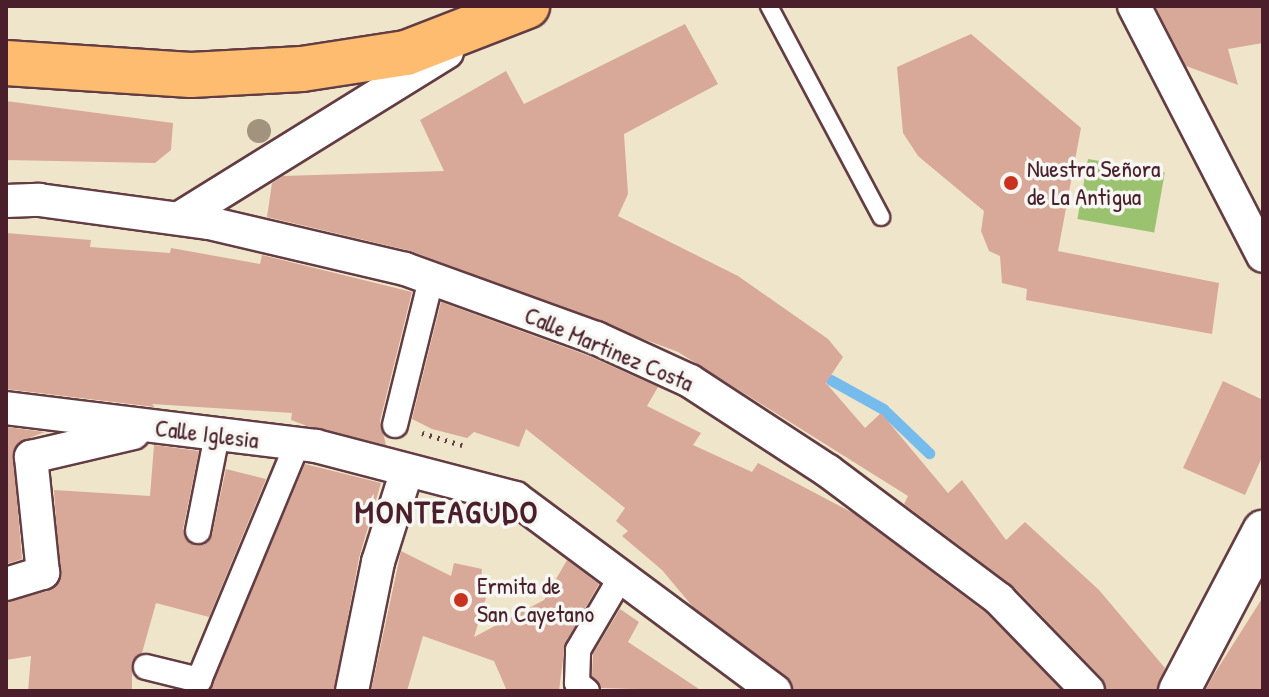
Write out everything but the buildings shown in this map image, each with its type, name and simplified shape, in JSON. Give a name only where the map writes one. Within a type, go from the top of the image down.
[{"type":"main road","points":[[6,63],[191,75],[302,69],[406,53],[516,11]]},
{"type":"street","points":[[1134,6],[1263,256]]},
{"type":"street","points":[[181,217],[516,11]]},
{"type":"street","name":"Calle Martinez Costa","points":[[6,201],[181,217],[431,279],[596,338],[690,381],[828,471],[999,599],[1088,691]]},
{"type":"street","points":[[395,425],[431,279]]},
{"type":"street","name":"Calle Iglesia","points":[[6,408],[297,444],[515,498],[775,691]]},
{"type":"street","points":[[6,584],[43,573],[19,457],[156,428]]},
{"type":"street","points":[[198,531],[217,435]]},
{"type":"street","points":[[146,667],[199,680],[239,574],[297,444]]},
{"type":"street","points":[[352,691],[378,562],[407,470]]},
{"type":"street","points":[[1179,691],[1263,531]]},
{"type":"street","points":[[587,691],[577,683],[578,650],[621,577]]},
{"type":"lane","points":[[769,6],[881,217]]},
{"type":"path","points":[[395,425],[477,449]]},
{"type":"green space","points":[[1088,159],[1165,173],[1154,233],[1077,219]]},
{"type":"waterway","points":[[831,380],[883,409],[929,453]]},
{"type":"place","name":"Nuestra Señora de La Antigua","points":[[1011,183]]},
{"type":"place","name":"Ermita de San Cayetano","points":[[461,600]]},
{"type":"district","name":"MONTEAGUDO","points":[[447,512]]}]
